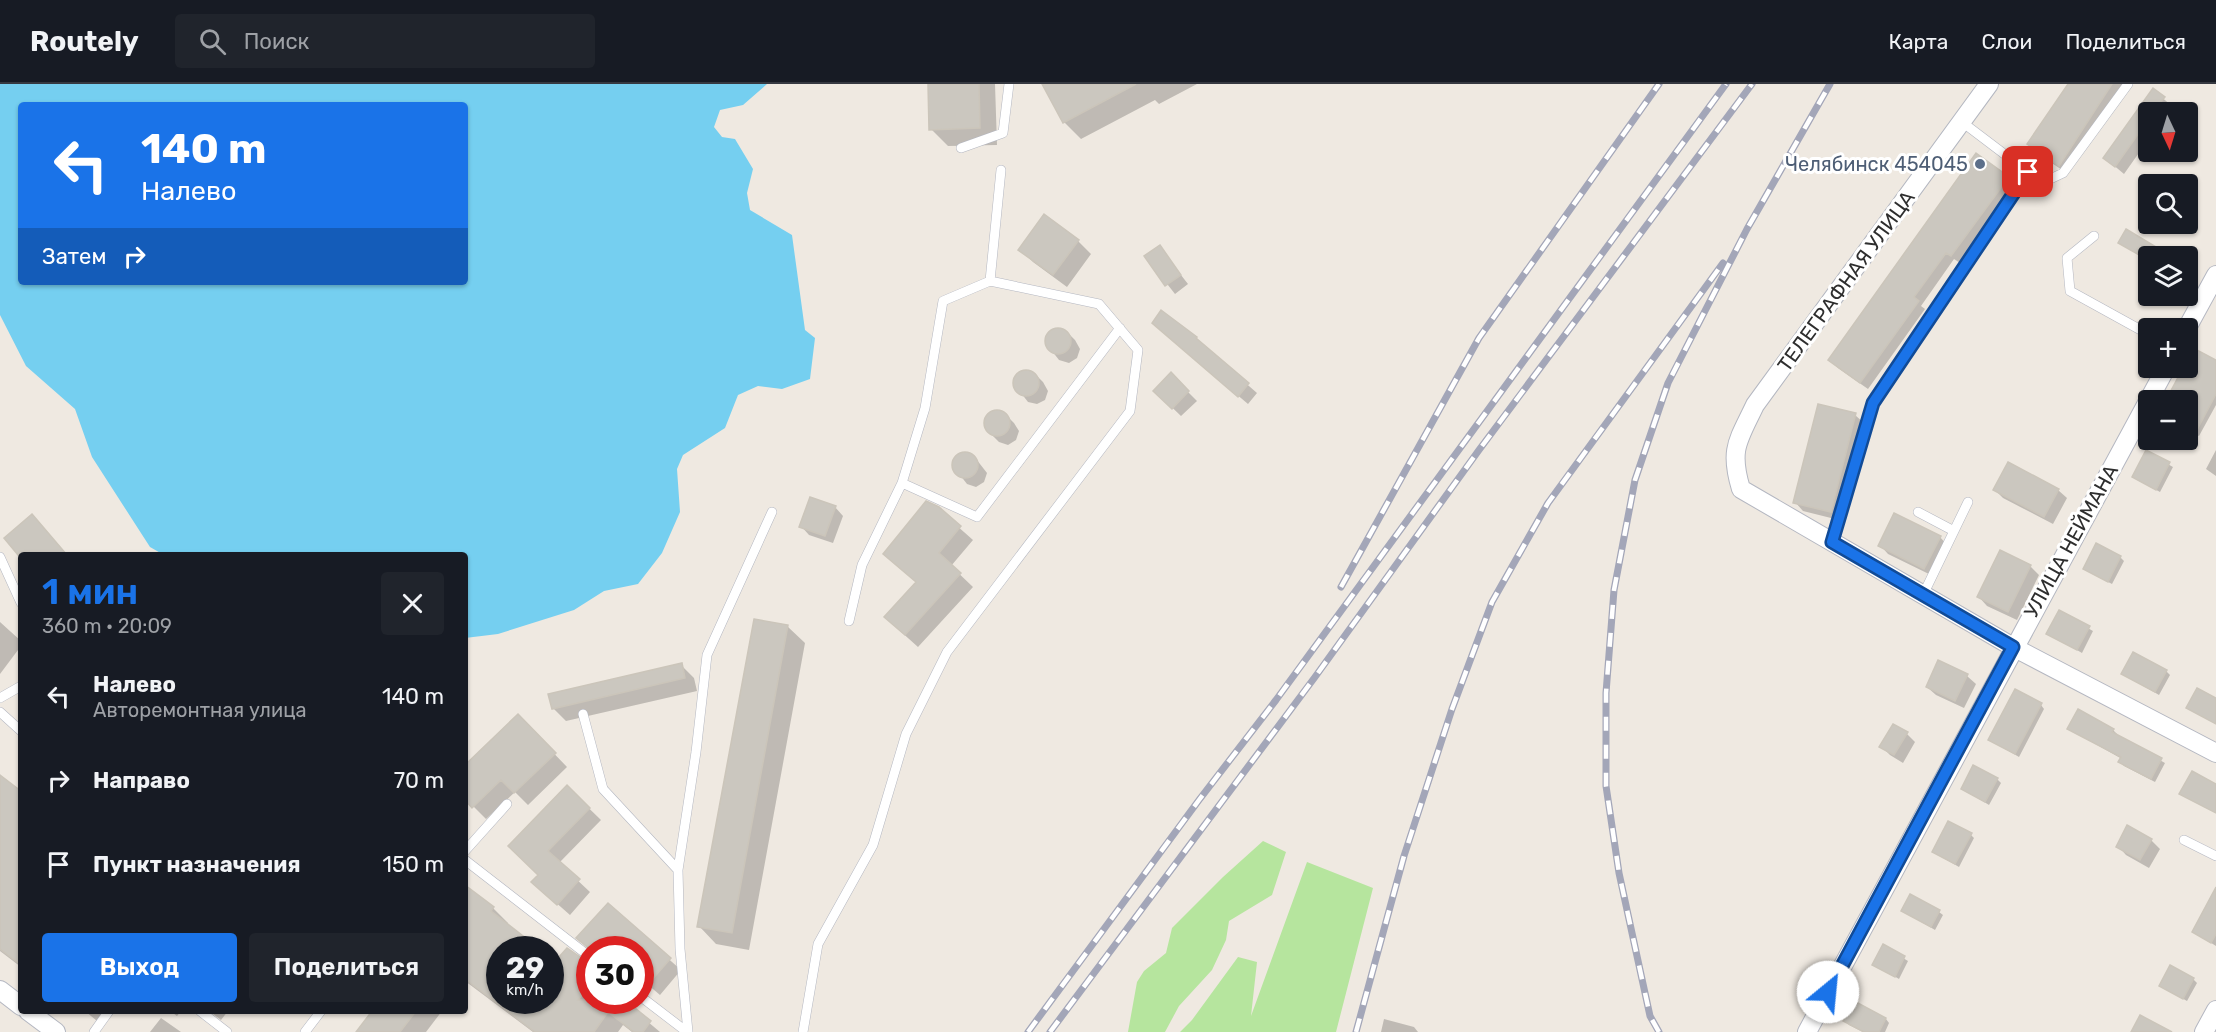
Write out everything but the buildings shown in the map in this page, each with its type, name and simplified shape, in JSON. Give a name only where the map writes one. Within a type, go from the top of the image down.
[{"type":"street","name":"ТЕЛЕГРАФНАЯ УЛИЦА","points":[[1832,542],[1741,489],[1736,470],[1735,448],[1755,405],[1989,84]]},
{"type":"street","points":[[2192,318],[2216,275]]},
{"type":"street","name":"УЛИЦА НЕЙМАНА","points":[[1807,1032],[2013,647],[2161,378]]},
{"type":"street","points":[[1832,542],[2013,647],[2216,753]]},
{"type":"street","points":[[0,990],[18,1003]]},
{"type":"street","points":[[2204,1032],[2216,1010]]},
{"type":"street","points":[[38,1014],[56,1032]]},
{"type":"lane","points":[[960,148],[1003,133],[1009,84]]},
{"type":"lane","points":[[1962,122],[2028,172],[2046,181],[2063,173],[2128,84]]},
{"type":"lane","points":[[990,281],[1000,170]]},
{"type":"lane","points":[[1832,542],[1873,403],[2028,172]]},
{"type":"lane","points":[[2094,236],[2067,258],[2070,291],[2138,328]]},
{"type":"lane","points":[[803,1032],[818,944],[873,844],[906,734],[947,652],[1130,411],[1138,350],[1099,304],[990,281],[943,301],[925,408],[902,483],[862,566],[849,621]]},
{"type":"lane","points":[[902,483],[977,517],[1120,328]]},
{"type":"lane","points":[[1923,595],[1968,502]]},
{"type":"lane","points":[[688,1032],[680,949],[678,870],[696,752],[707,655],[772,512]]},
{"type":"lane","points":[[1918,512],[1954,531]]},
{"type":"lane","points":[[0,559],[18,597]]},
{"type":"lane","points":[[0,698],[18,688]]},
{"type":"lane","points":[[0,712],[18,729]]},
{"type":"lane","points":[[583,714],[603,789],[678,870]]},
{"type":"lane","points":[[468,848],[507,804]]},
{"type":"lane","points":[[2184,840],[2216,856]]},
{"type":"lane","points":[[468,862],[576,946]]},
{"type":"lane","points":[[654,1006],[688,1032]]},
{"type":"lane","points":[[94,1032],[107,1014]]},
{"type":"lane","points":[[204,1014],[227,1032]]},
{"type":"lane","points":[[304,1032],[319,1014]]},
{"type":"green space","points":[[1263,841],[1286,852],[1272,895],[1229,921],[1226,940],[1212,970],[1179,1006],[1165,1032],[1128,1032],[1137,982],[1144,971],[1166,953],[1172,928]]},
{"type":"green space","points":[[1307,862],[1373,888],[1336,1032],[1180,1032],[1192,1020],[1238,957],[1257,962],[1251,1016]]},
{"type":"water","points":[[0,84],[767,84],[743,105],[720,110],[714,127],[722,137],[735,139],[753,169],[747,193],[750,210],[792,235],[805,330],[815,338],[810,379],[782,389],[758,386],[738,395],[725,428],[683,455],[677,469],[680,512],[662,553],[638,584],[604,591],[574,610],[498,634],[468,638],[468,552],[159,552],[150,547],[92,457],[75,409],[26,366],[0,315]]},
{"type":"railway","points":[[1341,587],[1479,338],[1659,84]]},
{"type":"railway","points":[[1028,1032],[1199,800],[1276,700],[1726,84]]},
{"type":"railway","points":[[1050,1032],[1752,84]]},
{"type":"railway","points":[[1659,1032],[1650,1016],[1619,873],[1606,786],[1606,693],[1614,590],[1635,480],[1668,383],[1747,229],[1830,84]]},
{"type":"railway","points":[[1356,1032],[1404,856],[1452,709],[1492,602],[1548,503],[1723,263]]},
{"type":"place","name":"Челябинск 454045","points":[[1980,164]]},
{"type":"route","points":[[1828,992],[2013,647],[1832,542],[1873,403],[2028,172]]}]
